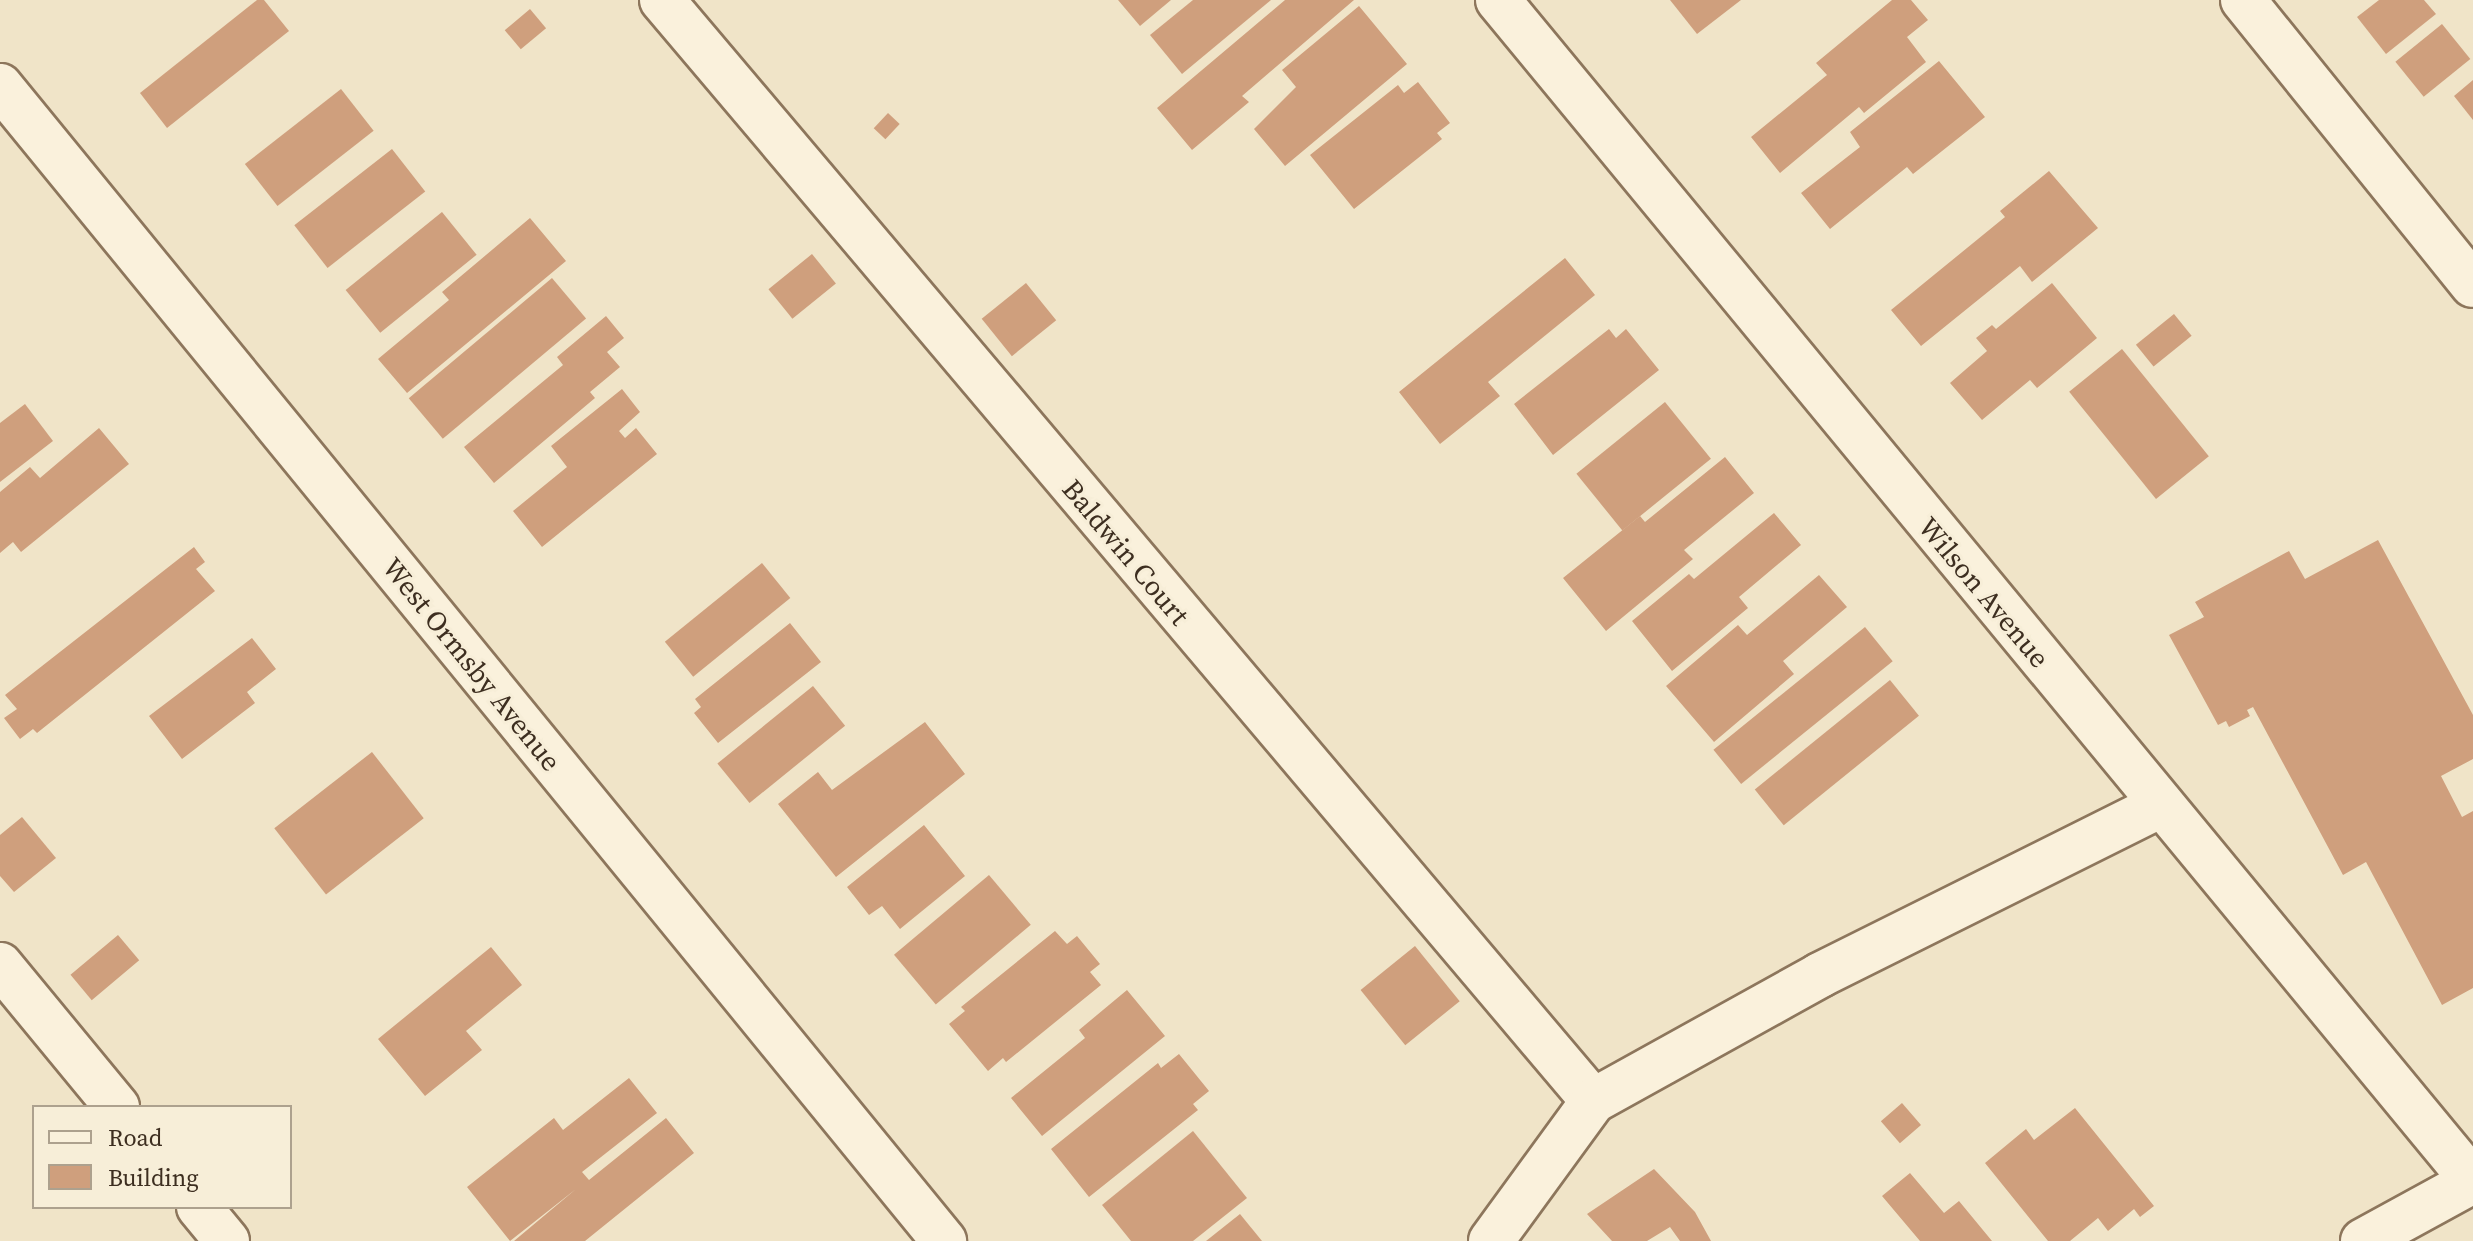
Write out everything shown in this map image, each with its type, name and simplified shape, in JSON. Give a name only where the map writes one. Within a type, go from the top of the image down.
[{"type":"street","name":"Baldwin Court","points":[[662,0],[1593,1101]]},
{"type":"street","name":"Wilson Avenue","points":[[1498,0],[2473,1181]]},
{"type":"street","points":[[2243,0],[2473,285]]},
{"type":"street","name":"West Ormsby Avenue","points":[[0,86],[944,1241]]},
{"type":"street","points":[[1491,1241],[1593,1101],[1820,975],[2161,805]]},
{"type":"street","points":[[0,965],[115,1105]]},
{"type":"street","points":[[2363,1241],[2473,1181]]},
{"type":"street","points":[[201,1209],[227,1241]]},
{"type":"building","points":[[257,0],[264,0],[289,31],[167,128],[140,93]]},
{"type":"building","points":[[1118,0],[1171,0],[1140,26]]},
{"type":"building","points":[[1193,0],[1271,0],[1182,74],[1150,35]]},
{"type":"building","points":[[1285,0],[1354,0],[1242,96],[1249,102],[1192,150],[1157,108]]},
{"type":"building","points":[[1670,0],[1741,0],[1697,34]]},
{"type":"building","points":[[1892,0],[1911,0],[1928,20],[1907,37],[1926,62],[1864,113],[1859,107],[1780,173],[1751,137],[1827,75],[1816,63]]},
{"type":"building","points":[[2379,0],[2424,0],[2436,14],[2386,54],[2357,17]]},
{"type":"building","points":[[1359,6],[1407,64],[1285,166],[1254,129],[1296,87],[1282,70]]},
{"type":"building","points":[[530,9],[546,28],[521,49],[505,30]]},
{"type":"building","points":[[2442,24],[2470,59],[2424,97],[2395,62]]},
{"type":"building","points":[[1939,61],[1985,117],[1913,174],[1907,167],[1830,229],[1801,193],[1860,147],[1850,132]]},
{"type":"building","points":[[2473,80],[2473,120],[2454,96]]},
{"type":"building","points":[[1418,82],[1450,123],[1437,133],[1442,139],[1354,209],[1310,155],[1398,85],[1404,93]]},
{"type":"building","points":[[341,89],[374,131],[277,206],[245,164]]},
{"type":"building","points":[[888,113],[900,124],[885,139],[874,128]]},
{"type":"building","points":[[392,149],[425,192],[328,268],[294,225]]},
{"type":"building","points":[[2049,171],[2098,228],[2032,282],[2020,266],[1921,346],[1891,310],[2005,217],[2000,211]]},
{"type":"building","points":[[442,212],[477,255],[380,333],[346,290]]},
{"type":"building","points":[[530,218],[566,261],[407,393],[378,359],[449,300],[442,292]]},
{"type":"building","points":[[812,254],[836,284],[792,319],[768,289]]},
{"type":"building","points":[[1565,258],[1595,295],[1488,382],[1500,396],[1440,444],[1399,392]]},
{"type":"building","points":[[552,278],[586,319],[443,439],[409,398]]},
{"type":"building","points":[[1026,283],[1056,320],[1012,356],[982,319]]},
{"type":"building","points":[[2052,283],[2097,338],[2037,388],[2030,380],[1982,420],[1950,383],[1987,351],[1976,338],[1992,325],[1996,329]]},
{"type":"building","points":[[2174,314],[2192,336],[2154,367],[2136,345]]},
{"type":"building","points":[[606,316],[624,338],[607,352],[620,367],[590,392],[595,398],[494,483],[464,447],[563,365],[557,357]]},
{"type":"building","points":[[1609,329],[1616,338],[1626,329],[1659,370],[1553,455],[1514,404]]},
{"type":"building","points":[[2122,349],[2209,456],[2156,499],[2069,392]]},
{"type":"building","points":[[622,389],[640,412],[619,431],[625,438],[636,428],[657,454],[542,547],[513,511],[567,467],[551,446]]},
{"type":"building","points":[[1665,402],[1711,459],[1622,530],[1576,474]]},
{"type":"building","points":[[25,404],[53,441],[0,482],[0,423]]},
{"type":"building","points":[[99,428],[129,464],[21,552],[13,542],[0,553],[0,492],[30,467],[40,478]]},
{"type":"building","points":[[1725,457],[1754,493],[1684,550],[1693,559],[1606,631],[1563,578],[1640,516],[1645,522]]},
{"type":"building","points":[[1774,513],[1801,545],[1739,597],[1748,608],[1672,671],[1632,621],[1689,574],[1694,579]]},
{"type":"building","points":[[2378,540],[2473,715],[2473,759],[2441,776],[2462,817],[2473,811],[2473,988],[2442,1005],[2366,862],[2343,875],[2253,707],[2247,710],[2250,716],[2229,727],[2226,721],[2218,725],[2169,635],[2204,617],[2195,602],[2289,551],[2305,579]]},
{"type":"building","points":[[194,547],[205,562],[196,569],[215,591],[37,733],[33,729],[20,739],[4,718],[17,709],[5,695]]},
{"type":"building","points":[[762,563],[790,598],[693,677],[665,642]]},
{"type":"building","points":[[1819,575],[1847,607],[1783,661],[1794,674],[1714,742],[1666,686],[1738,625],[1747,635]]},
{"type":"building","points":[[790,623],[821,662],[718,743],[694,713],[701,707],[695,699]]},
{"type":"building","points":[[1865,627],[1893,661],[1741,784],[1713,750]]},
{"type":"building","points":[[252,638],[276,669],[247,692],[255,703],[182,759],[149,716]]},
{"type":"building","points":[[1890,680],[1919,716],[1784,825],[1755,790]]},
{"type":"building","points":[[813,686],[845,726],[750,803],[717,763]]},
{"type":"building","points":[[925,722],[965,774],[836,877],[778,804],[818,772],[832,790]]},
{"type":"building","points":[[372,752],[424,818],[326,895],[274,828]]},
{"type":"building","points":[[22,817],[56,858],[14,892],[0,876],[0,835]]},
{"type":"building","points":[[924,825],[965,876],[900,929],[882,906],[869,915],[847,887]]},
{"type":"building","points":[[989,875],[1031,925],[936,1004],[894,955]]},
{"type":"building","points":[[1055,931],[1067,944],[1077,936],[1100,964],[1090,972],[1101,985],[1006,1062],[1003,1058],[988,1071],[949,1024],[965,1011],[961,1007]]},
{"type":"building","points":[[118,935],[139,960],[92,1000],[71,975]]},
{"type":"building","points":[[1415,946],[1460,1001],[1405,1045],[1361,990]]},
{"type":"building","points":[[491,947],[522,985],[466,1031],[482,1050],[425,1096],[378,1039]]},
{"type":"building","points":[[1127,990],[1165,1036],[1042,1136],[1011,1098],[1085,1038],[1079,1030]]},
{"type":"building","points":[[1179,1054],[1209,1091],[1193,1104],[1198,1110],[1089,1197],[1051,1149],[1158,1063],[1161,1068]]},
{"type":"building","points":[[629,1078],[657,1113],[582,1172],[589,1180],[666,1118],[694,1153],[585,1241],[514,1241],[576,1189],[510,1241],[467,1187],[554,1118],[563,1130]]},
{"type":"building","points":[[1902,1103],[1921,1125],[1900,1143],[1881,1121]]},
{"type":"building","points":[[2075,1108],[2154,1206],[2140,1217],[2134,1209],[2108,1231],[2098,1218],[2070,1241],[2048,1241],[1985,1163],[2026,1129],[2034,1140]]},
{"type":"building","points":[[1193,1131],[1247,1198],[1193,1241],[1131,1241],[1102,1205]]},
{"type":"building","points":[[1654,1169],[1695,1212],[1711,1241],[1680,1241],[1670,1227],[1647,1241],[1612,1241],[1587,1214]]},
{"type":"building","points":[[1910,1173],[1944,1213],[1959,1201],[1992,1241],[1920,1241],[1882,1196]]},
{"type":"building","points":[[1240,1214],[1262,1241],[1206,1241]]}]
